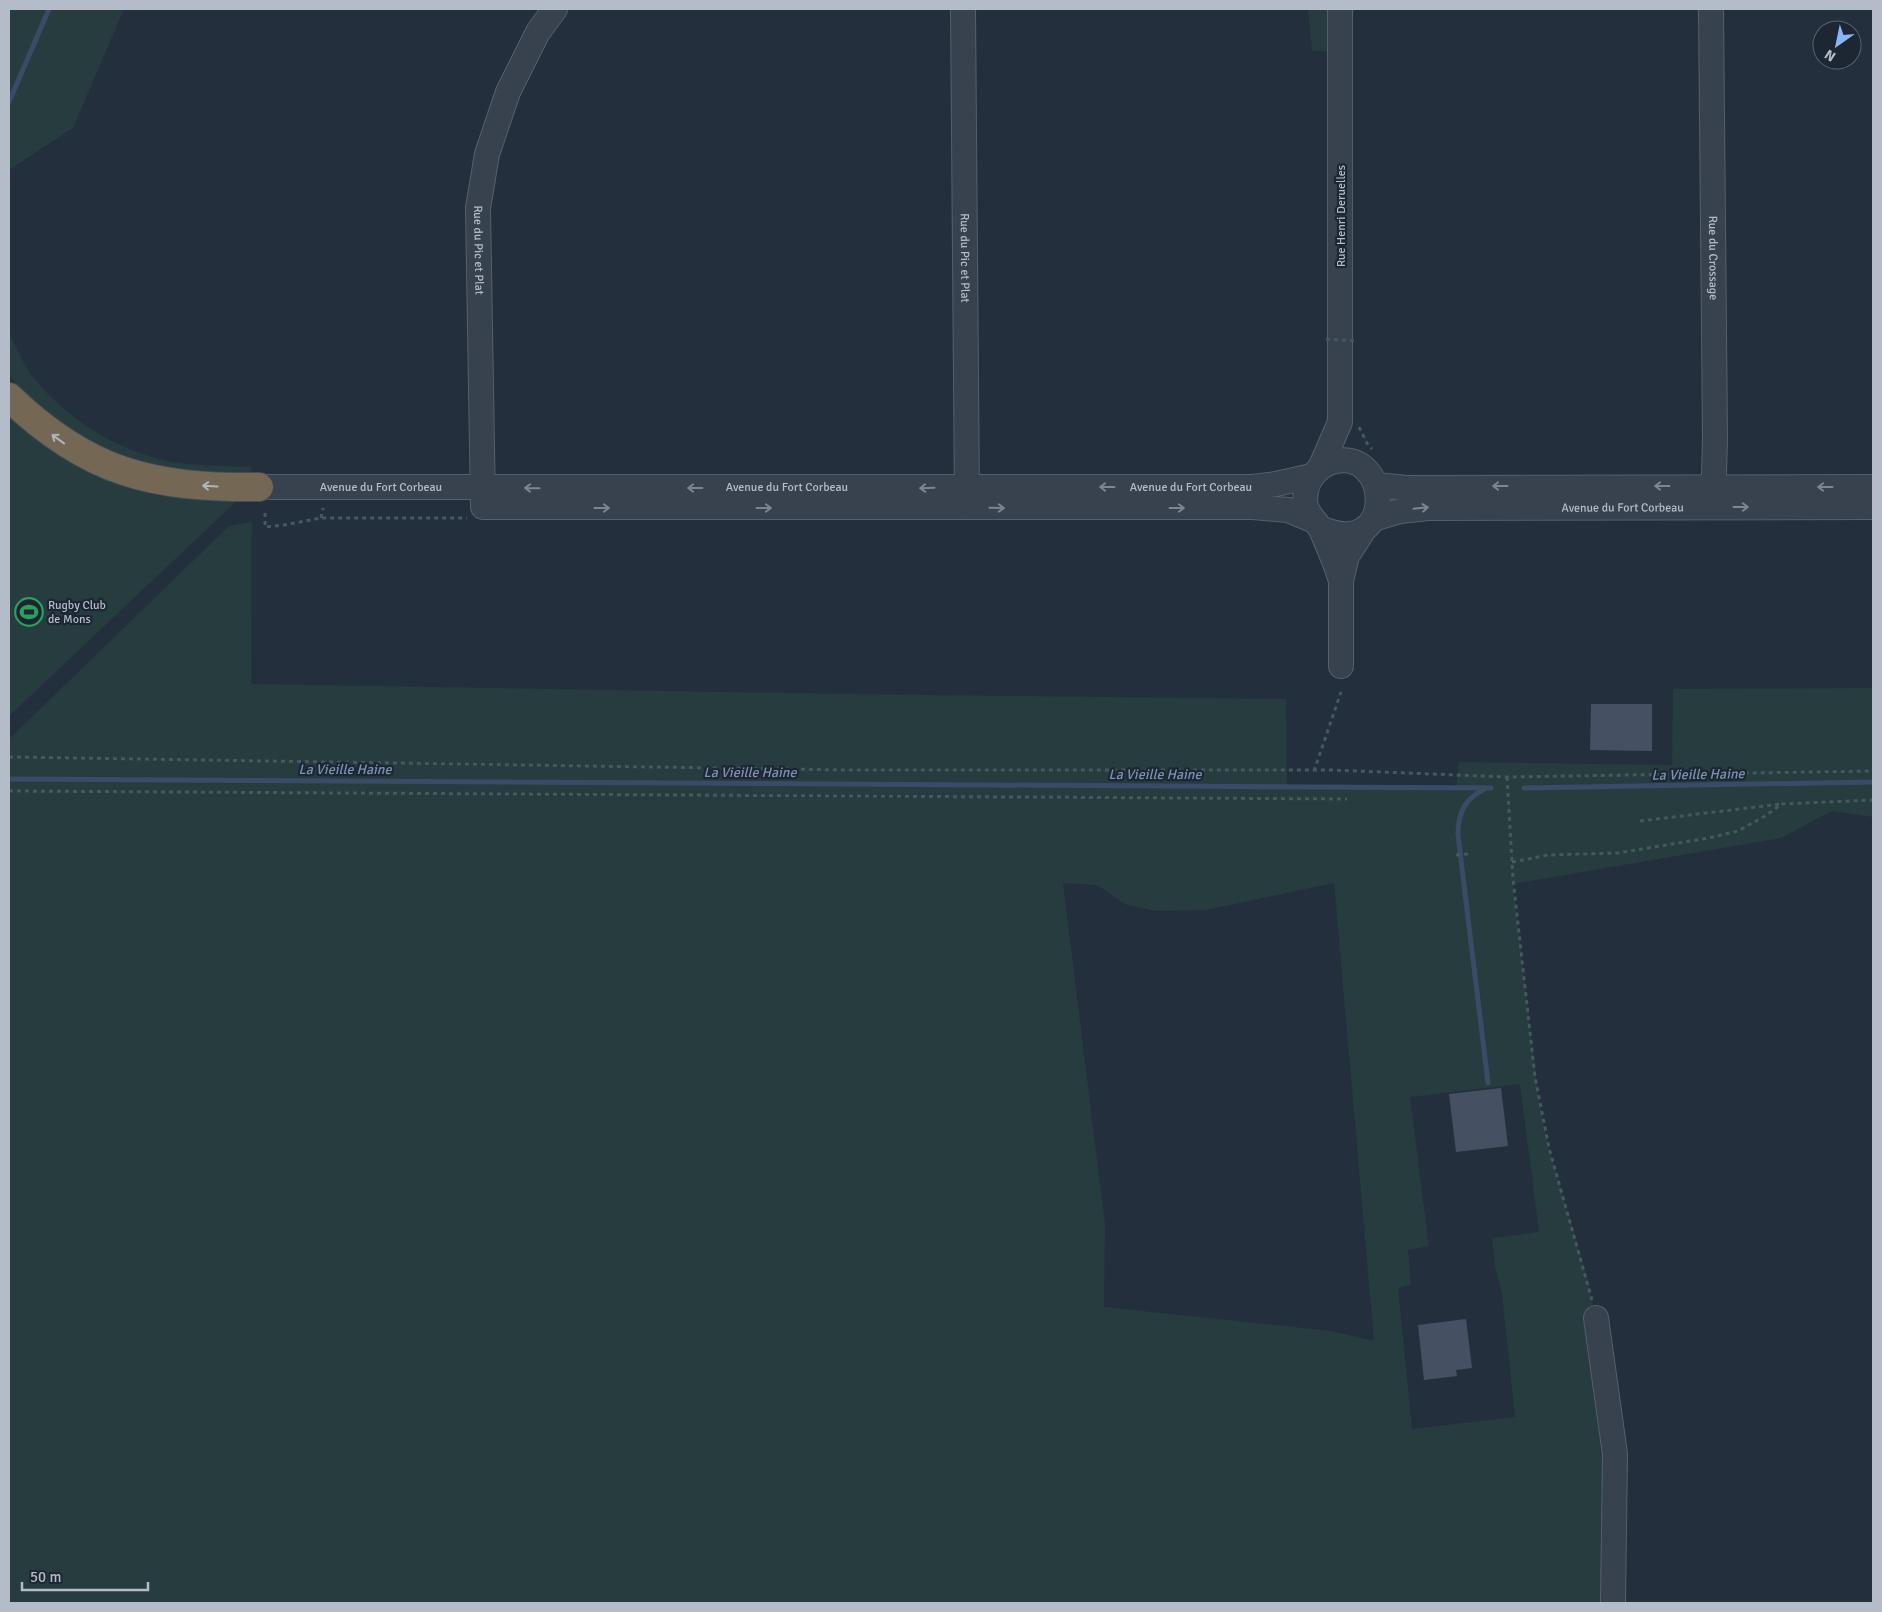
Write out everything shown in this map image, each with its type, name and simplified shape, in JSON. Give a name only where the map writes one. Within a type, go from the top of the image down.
[{"type":"highway","points":[[9,397],[34,421],[67,446],[109,467],[145,479],[186,485],[259,487]]},
{"type":"street","name":"Rue du Pic et Plat","points":[[483,497],[478,208],[488,154],[508,92],[538,32],[555,9]]},
{"type":"street","name":"Rue du Pic et Plat","points":[[963,9],[966,497]]},
{"type":"street","name":"Rue Henri Deruelles","points":[[1316,472],[1340,422],[1340,9]]},
{"type":"street","name":"Rue du Crossage","points":[[1711,9],[1715,439],[1713,496]]},
{"type":"street","name":"Rue Henri Deruelles","points":[[1340,422],[1370,476]]},
{"type":"street","points":[[1341,581],[1334,559],[1306,509],[1305,497],[1307,485],[1316,472],[1330,463],[1341,461],[1352,462],[1370,476],[1379,496],[1378,508],[1347,556],[1341,581],[1341,666]]},
{"type":"street","name":"Avenue du Fort Corbeau","points":[[259,487],[322,504],[483,497],[966,497],[1253,487],[1276,484],[1316,472]]},
{"type":"street","name":"Avenue du Fort Corbeau","points":[[1370,476],[1407,488],[1713,496],[1873,507]]},
{"type":"street","name":"Avenue du Fort Corbeau","points":[[1369,523],[1400,511],[1428,508],[1873,487]]},
{"type":"street","name":"Avenue du Fort Corbeau","points":[[966,497],[1253,507],[1288,510],[1316,524]]},
{"type":"street","points":[[1316,524],[1343,536],[1355,533],[1369,523]]},
{"type":"street","points":[[1596,1318],[1615,1454],[1613,1603]]},
{"type":"path","points":[[1326,339],[1356,341]]},
{"type":"path","points":[[1314,771],[1341,692]]},
{"type":"path","points":[[9,757],[846,770],[1314,771],[1507,777],[1873,771]]},
{"type":"path","points":[[1507,777],[1512,862],[1539,1100],[1549,1148],[1586,1273],[1596,1318]]},
{"type":"path","points":[[9,790],[1347,799]]},
{"type":"path","points":[[1640,821],[1782,804],[1873,800]]},
{"type":"path","points":[[1512,862],[1548,855],[1618,853],[1709,838],[1738,831],[1782,804]]},
{"type":"path","points":[[1456,856],[1468,854]]},
{"type":"green space","points":[[11,9],[124,9],[73,128],[9,170],[9,15]]},
{"type":"green space","points":[[1308,9],[1354,9],[1349,51],[1312,51]]},
{"type":"green space","points":[[9,333],[32,376],[43,389],[69,413],[98,433],[130,449],[172,462],[251,467],[252,477],[161,469],[117,455],[80,438],[35,406],[9,375]]},
{"type":"green space","points":[[9,409],[39,438],[243,495],[9,716]]},
{"type":"green space","points":[[252,522],[251,684],[1286,699],[1287,785],[1456,788],[1459,762],[1672,765],[1673,689],[1873,688],[1873,817],[1832,811],[1781,838],[1513,884],[1539,1101],[1549,1148],[1586,1273],[1596,1318],[1613,1603],[9,1603],[9,739],[229,526]],"holes":[[[1063,883],[1097,885],[1127,905],[1157,911],[1206,910],[1334,883],[1374,1341],[1332,1331],[1104,1307],[1105,1224]],[[1520,1084],[1539,1232],[1492,1238],[1495,1266],[1502,1294],[1515,1417],[1412,1429],[1398,1288],[1411,1285],[1408,1250],[1429,1246],[1410,1097]]]},
{"type":"building","points":[[1591,704],[1652,704],[1652,751],[1590,750]]},
{"type":"building","points":[[1501,1088],[1508,1146],[1456,1152],[1449,1094]]},
{"type":"building","points":[[1466,1319],[1472,1368],[1456,1370],[1457,1376],[1424,1380],[1418,1325]]},
{"type":"waterway","points":[[9,102],[49,9]]},
{"type":"waterway","name":"La Vieille Haine","points":[[9,779],[1491,788]]},
{"type":"waterway","name":"La Vieille Haine","points":[[1524,788],[1873,782]]},
{"type":"waterway","points":[[1486,788],[1468,801],[1461,812],[1458,835],[1488,1083]]},
{"type":"place","name":"Rugby Club de Mons","points":[[29,612]]}]
